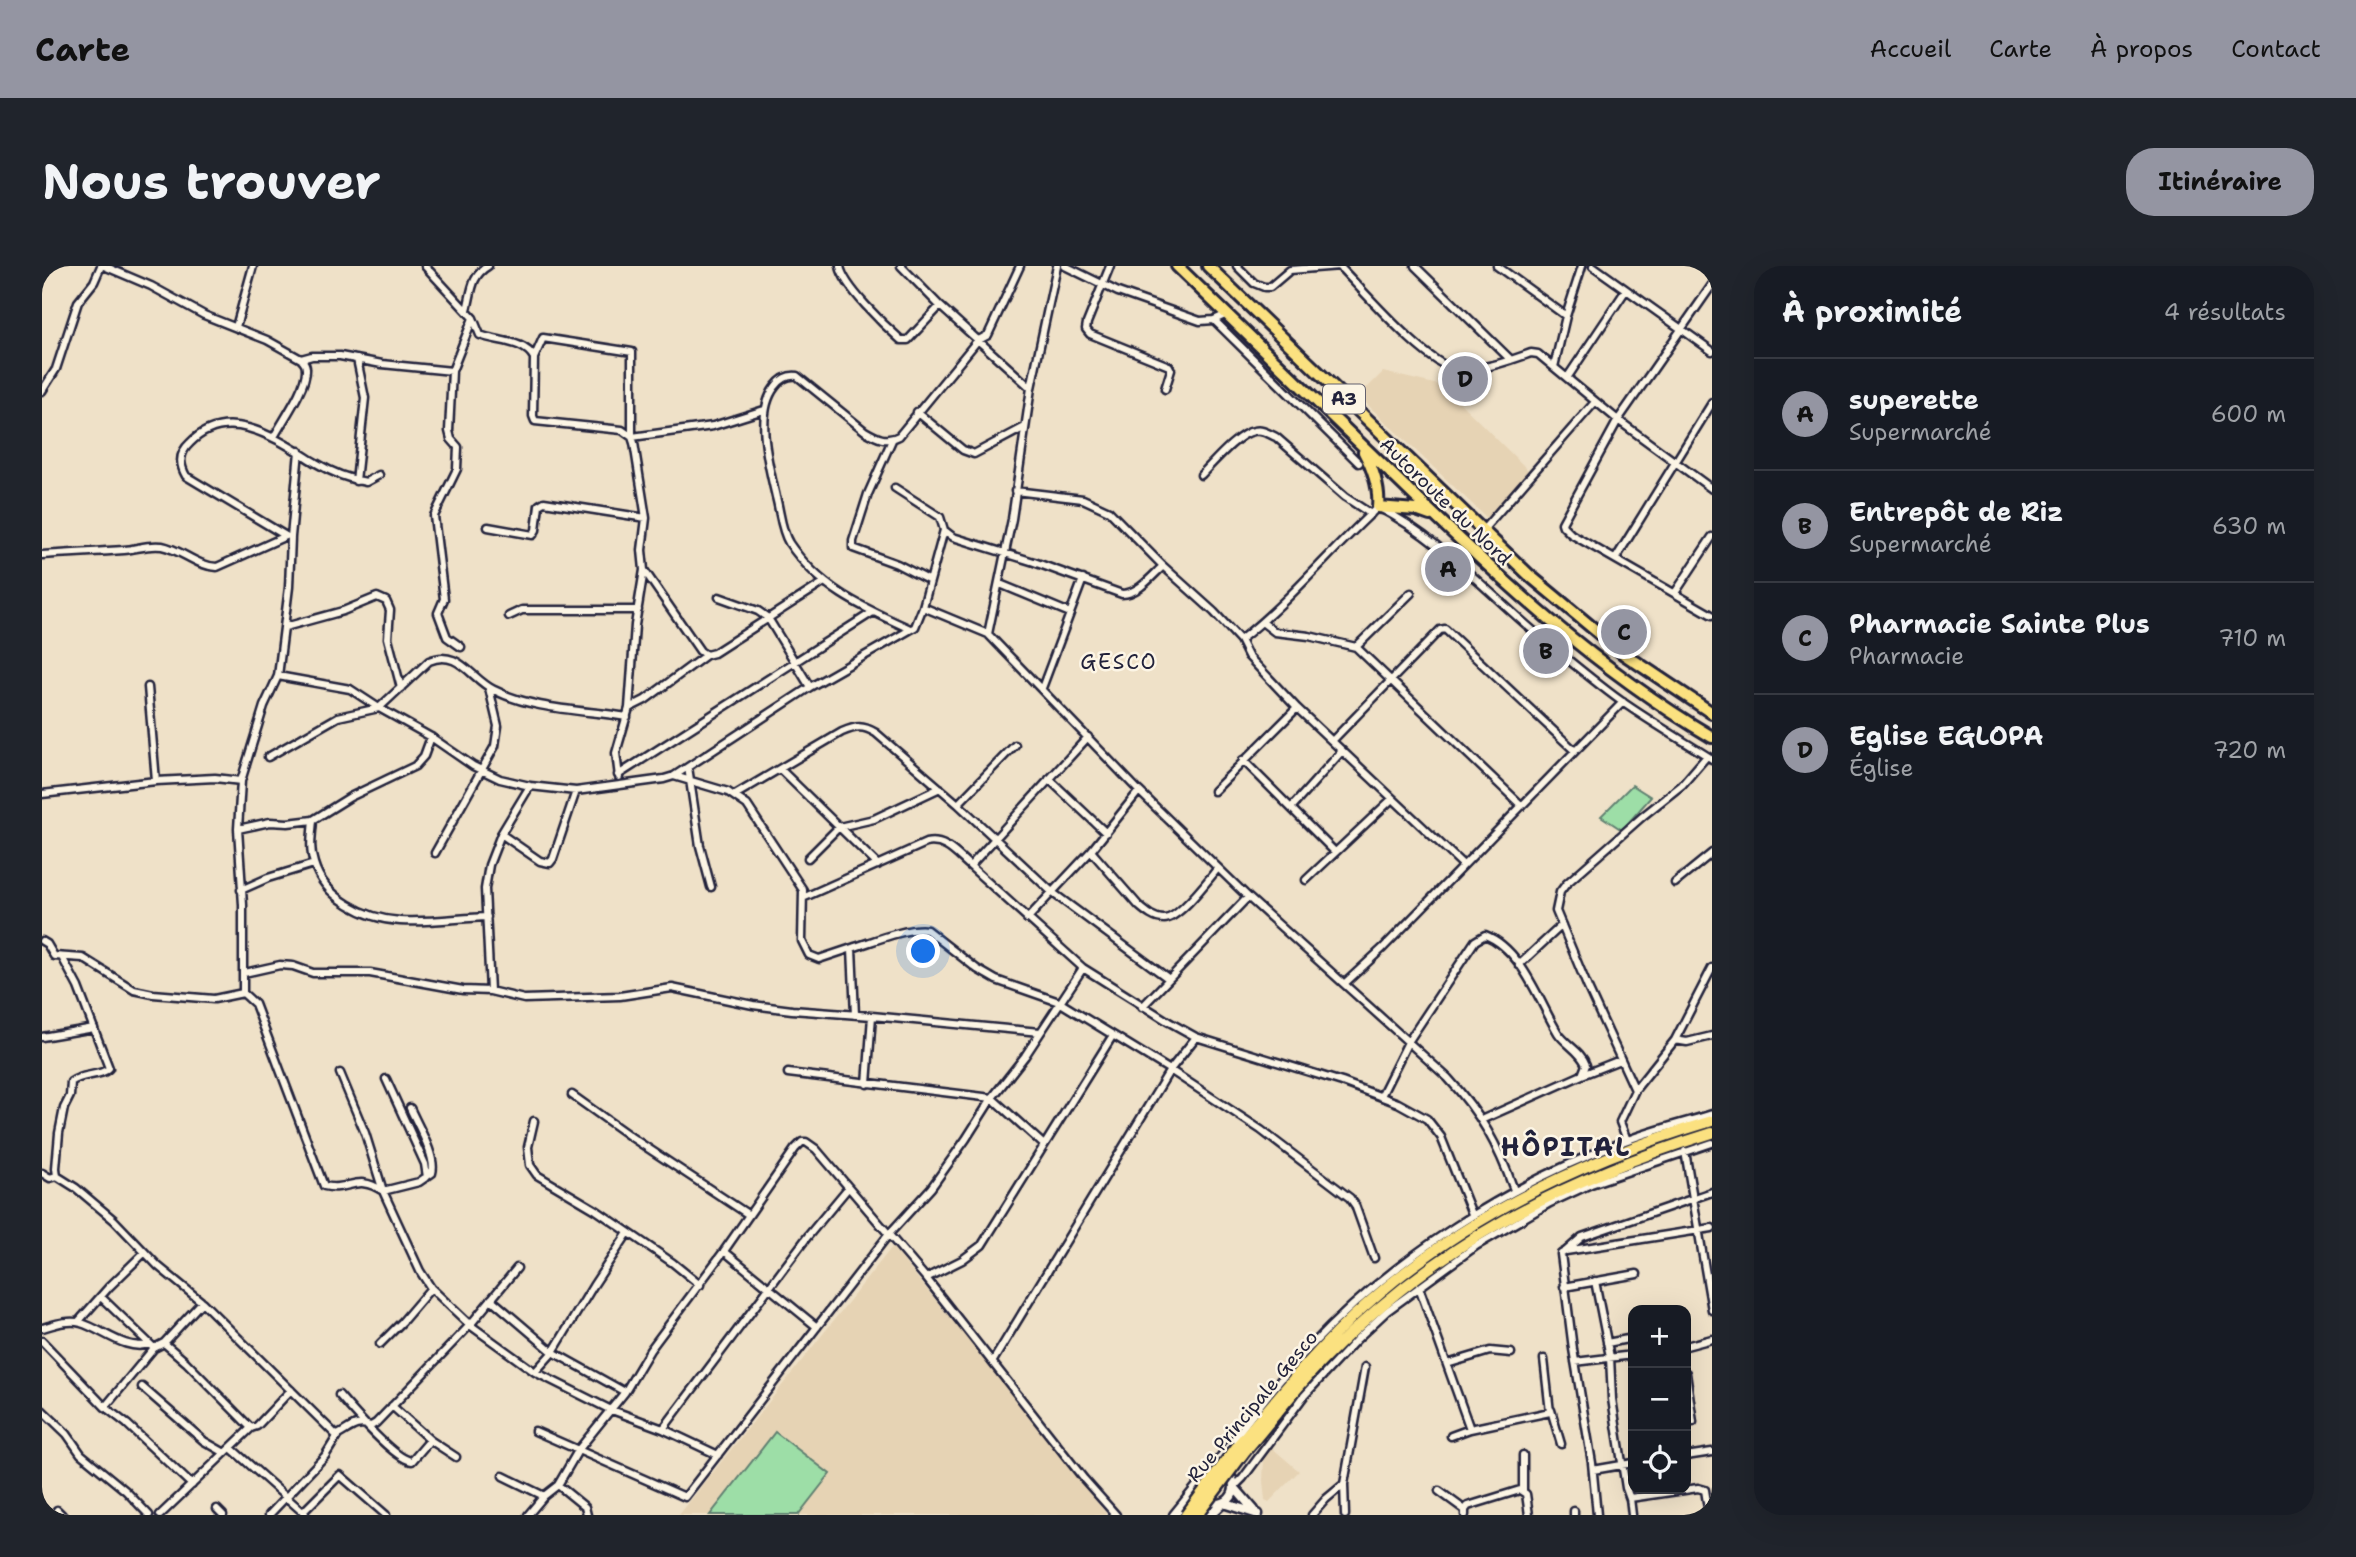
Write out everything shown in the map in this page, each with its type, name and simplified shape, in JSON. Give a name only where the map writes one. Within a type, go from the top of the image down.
[{"type":"highway","name":"Autoroute du Nord","points":[[1177,266],[1470,551],[1569,638],[1643,693],[1712,737]]},
{"type":"highway","name":"Autoroute du Nord","points":[[1208,266],[1482,531],[1581,621],[1665,683],[1712,713]]},
{"type":"highway","points":[[1357,441],[1375,478],[1374,510],[1416,510],[1437,518]]},
{"type":"main road","name":"Rue Principale Gesco","points":[[1197,1515],[1242,1448],[1301,1369],[1391,1283],[1442,1244],[1527,1193],[1622,1151],[1712,1121]]},
{"type":"main road","name":"Rue Principale Gesco","points":[[1186,1515],[1242,1448],[1324,1358],[1372,1314],[1448,1253],[1556,1191],[1712,1132]]},
{"type":"street","points":[[42,391],[56,369],[78,302],[103,266],[151,286],[204,315],[267,340],[301,359],[307,370],[274,437]]},
{"type":"street","points":[[236,327],[253,266]]},
{"type":"street","points":[[425,266],[467,310],[480,335],[524,346],[531,351],[534,358]]},
{"type":"street","points":[[467,310],[475,276],[488,266]]},
{"type":"street","points":[[840,266],[843,277],[851,287],[901,340],[908,340],[940,306]]},
{"type":"street","points":[[901,266],[977,341],[1031,388]]},
{"type":"street","points":[[930,581],[897,564],[853,548],[853,541],[868,494],[892,440],[977,341],[991,331],[1020,266]]},
{"type":"street","points":[[988,634],[1006,552],[1031,388],[1057,266]]},
{"type":"street","points":[[1065,266],[1101,285],[1200,321],[1214,320],[1227,314]]},
{"type":"street","points":[[1110,266],[1086,329],[1090,334],[1169,366],[1171,370],[1166,389]]},
{"type":"street","points":[[1237,266],[1254,283],[1264,287],[1270,286],[1290,270],[1345,266]]},
{"type":"street","points":[[1339,266],[1424,352],[1446,367],[1472,370],[1536,353],[1618,421],[1712,489]]},
{"type":"street","points":[[1415,266],[1511,360]]},
{"type":"street","points":[[1497,266],[1566,316]]},
{"type":"street","points":[[1554,367],[1582,266]]},
{"type":"street","points":[[1593,266],[1712,351]]},
{"type":"street","points":[[1712,285],[1618,421],[1562,523],[1567,531],[1712,615]]},
{"type":"street","points":[[1567,378],[1626,290]]},
{"type":"street","points":[[461,647],[447,637],[438,613],[444,599],[434,516],[457,469],[458,447],[451,439],[449,431],[452,371],[473,318]]},
{"type":"street","points":[[1214,320],[1359,463]]},
{"type":"street","points":[[622,785],[615,752],[629,708],[638,610],[645,570],[642,550],[646,518],[632,437],[632,352],[543,338],[534,358],[535,421],[622,429],[632,437],[713,426],[764,410]]},
{"type":"street","points":[[301,359],[325,356],[382,365],[452,371]]},
{"type":"street","points":[[356,481],[365,398],[357,359]]},
{"type":"street","points":[[892,440],[877,438],[865,431],[797,376],[783,378],[767,398],[764,410],[767,454],[785,535],[790,544],[823,583],[873,612],[910,629]]},
{"type":"street","points":[[1482,531],[1595,402]]},
{"type":"street","points":[[1616,558],[1712,402]]},
{"type":"street","points":[[917,412],[963,450],[974,454],[1026,427]]},
{"type":"street","points":[[1704,415],[1712,420]]},
{"type":"street","points":[[288,536],[186,476],[181,467],[183,450],[202,433],[223,426],[246,427],[274,437],[316,464],[356,481],[366,482],[379,475]]},
{"type":"street","points":[[1201,475],[1228,448],[1251,431],[1263,430],[1276,437],[1345,497],[1374,510],[1397,516],[1446,553],[1558,652],[1623,702],[1710,758],[1566,884],[1560,891],[1556,905],[1556,911],[1635,1090]]},
{"type":"street","points":[[243,993],[238,829],[241,781],[264,706],[278,676],[289,587],[288,536],[299,451]]},
{"type":"street","points":[[278,676],[344,686],[500,779],[530,786],[576,790],[674,776],[810,687],[915,627],[944,530],[940,517],[895,488]]},
{"type":"street","points":[[1014,491],[1070,496],[1109,510],[1163,566],[1214,612],[1240,640],[1248,656],[1297,708],[1462,864]]},
{"type":"street","points":[[488,527],[533,536],[539,505],[544,502],[646,518]]},
{"type":"street","points":[[1240,640],[1304,583],[1374,510]]},
{"type":"street","points":[[944,530],[953,537],[1006,552],[1122,594],[1136,590],[1163,566]]},
{"type":"street","points":[[42,555],[122,551],[152,545],[217,567],[288,536]]},
{"type":"street","points":[[1675,593],[1712,537]]},
{"type":"street","points":[[645,570],[700,651],[706,655]]},
{"type":"street","points":[[1042,688],[1083,579]]},
{"type":"street","points":[[629,708],[645,700],[706,655],[714,653],[823,583]]},
{"type":"street","points":[[1000,584],[1070,613]]},
{"type":"street","points":[[1356,647],[1411,593]]},
{"type":"street","points":[[285,627],[343,611],[377,597],[386,601],[390,610],[388,638],[401,688]]},
{"type":"street","points":[[719,597],[758,611],[768,618],[810,687]]},
{"type":"street","points":[[923,607],[988,634],[1139,791],[1248,897],[1448,1078],[1481,1120],[1500,1152],[1514,1190]]},
{"type":"street","points":[[509,616],[522,610],[638,610]]},
{"type":"street","points":[[618,775],[873,612]]},
{"type":"street","points":[[1262,622],[1275,632],[1331,640],[1356,647],[1522,806]]},
{"type":"street","points":[[1332,741],[1440,630],[1445,629],[1575,751]]},
{"type":"street","points":[[268,757],[338,717],[379,708],[429,661],[445,657],[459,663],[489,688],[517,700],[627,717]]},
{"type":"street","points":[[148,687],[156,782]]},
{"type":"street","points":[[435,853],[495,746],[498,726],[489,688]]},
{"type":"street","points":[[1344,984],[1383,948],[1462,864],[1623,702]]},
{"type":"street","points":[[1214,791],[1297,708]]},
{"type":"street","points":[[735,795],[842,732],[862,726],[876,733],[940,788],[1053,893],[1169,979]]},
{"type":"street","points":[[238,829],[270,822],[313,820],[350,797],[415,766],[424,756],[431,737]]},
{"type":"street","points":[[970,866],[1088,737]]},
{"type":"street","points":[[958,804],[1015,745]]},
{"type":"street","points":[[1291,808],[1342,751]]},
{"type":"street","points":[[1243,760],[1335,852]]},
{"type":"street","points":[[688,767],[701,846],[711,887]]},
{"type":"street","points":[[780,769],[878,865]]},
{"type":"street","points":[[674,776],[735,795],[747,805],[800,885],[805,897],[802,941],[809,955],[819,959],[900,933],[927,930],[986,975],[1059,1002],[1261,1130],[1343,1192],[1354,1205],[1374,1258]]},
{"type":"street","points":[[42,794],[215,778],[241,781]]},
{"type":"street","points":[[1049,779],[1107,833]]},
{"type":"street","points":[[490,991],[485,889],[489,865],[501,834],[530,786]]},
{"type":"street","points":[[808,858],[839,827],[874,819],[940,788]]},
{"type":"street","points":[[501,834],[540,862],[550,863],[554,859],[576,790]]},
{"type":"street","points":[[1027,919],[1107,833],[1139,791]]},
{"type":"street","points":[[1306,880],[1392,799]]},
{"type":"street","points":[[313,820],[311,848],[319,875],[342,900],[356,910],[400,921],[487,917]]},
{"type":"street","points":[[805,897],[926,843],[934,841],[943,844],[1083,968],[1142,1007],[1196,1037],[1330,1078],[1381,1096],[1415,1112],[1436,1128],[1472,1214]]},
{"type":"street","points":[[1091,851],[1139,906],[1148,914],[1163,919],[1174,916],[1218,868]]},
{"type":"street","points":[[1675,883],[1712,853]]},
{"type":"street","points":[[241,890],[268,878],[314,864]]},
{"type":"street","points":[[1142,1007],[1248,897]]},
{"type":"street","points":[[1519,965],[1562,925]]},
{"type":"street","points":[[1381,1096],[1408,1042],[1479,937],[1485,935],[1519,965],[1559,1035],[1585,1061],[1582,1075]]},
{"type":"street","points":[[42,941],[54,956],[83,958],[134,990],[214,999],[243,993]]},
{"type":"street","points":[[852,948],[855,1015]]},
{"type":"street","points":[[57,1176],[59,1133],[64,1108],[70,1096],[71,1082],[79,1077],[104,1073],[109,1068],[78,987],[62,957]]},
{"type":"street","points":[[244,973],[280,965],[313,973],[370,973],[463,990],[490,991],[524,999],[620,996],[672,988],[773,1008],[1040,1032]]},
{"type":"street","points":[[535,1431],[682,1497],[688,1495],[889,1234],[931,1188],[1083,968]]},
{"type":"street","points":[[1627,1140],[1620,1122],[1635,1090],[1675,1040],[1712,968]]},
{"type":"street","points":[[243,993],[255,1004],[324,1186],[367,1182],[383,1191],[419,1182],[427,1177],[433,1171],[434,1165],[410,1108]]},
{"type":"street","points":[[867,1084],[872,1016]]},
{"type":"street","points":[[42,1037],[94,1028]]},
{"type":"street","points":[[926,1278],[962,1260],[982,1245],[1113,1035]]},
{"type":"street","points":[[1675,1040],[1687,1042],[1712,1036]]},
{"type":"street","points":[[993,1361],[1103,1185],[1170,1070],[1196,1037]]},
{"type":"street","points":[[1481,1120],[1620,1060]]},
{"type":"street","points":[[340,1073],[365,1133],[383,1191],[419,1271],[431,1288],[470,1325],[535,1372],[609,1409],[663,1429],[718,1455]]},
{"type":"street","points":[[788,1073],[992,1098],[1044,1145]]},
{"type":"street","points":[[386,1079],[425,1164],[427,1177]]},
{"type":"street","points":[[572,1095],[749,1215]]},
{"type":"street","points":[[1174,1515],[1275,1386],[1340,1317],[1389,1274],[1472,1214],[1514,1190],[1627,1140],[1712,1114]]},
{"type":"street","points":[[534,1121],[528,1147],[530,1166],[537,1175],[577,1197],[673,1263],[700,1285]]},
{"type":"street","points":[[528,1515],[544,1496],[558,1485],[579,1449],[625,1392],[650,1350],[802,1142],[809,1142],[926,1278],[1084,1479],[1116,1515]]},
{"type":"street","points":[[1210,1515],[1231,1497],[1234,1487],[1324,1373],[1387,1311],[1419,1287],[1476,1246],[1550,1203],[1591,1184],[1712,1143]]},
{"type":"street","points":[[1685,1152],[1712,1310]]},
{"type":"street","points":[[42,1173],[50,1178],[57,1176],[76,1188],[114,1220],[144,1253],[202,1302],[338,1435]]},
{"type":"street","points":[[663,1429],[768,1288],[848,1188]]},
{"type":"street","points":[[1597,1515],[1593,1470],[1561,1254],[1579,1238],[1712,1192]]},
{"type":"street","points":[[1566,1251],[1712,1228]]},
{"type":"street","points":[[535,1372],[553,1352],[628,1233]]},
{"type":"street","points":[[724,1251],[817,1327]]},
{"type":"street","points":[[78,1322],[144,1253]]},
{"type":"street","points":[[269,1515],[325,1456],[338,1435],[350,1426],[372,1426],[470,1325],[517,1268]]},
{"type":"street","points":[[1564,1287],[1637,1274]]},
{"type":"street","points":[[1595,1281],[1607,1343],[1612,1399],[1632,1515]]},
{"type":"street","points":[[1419,1287],[1470,1429]]},
{"type":"street","points":[[380,1344],[431,1288]]},
{"type":"street","points":[[101,1297],[152,1346]]},
{"type":"street","points":[[491,1299],[553,1352],[625,1392]]},
{"type":"street","points":[[42,1328],[78,1322],[126,1343],[152,1346],[164,1343],[202,1302]]},
{"type":"street","points":[[1607,1343],[1628,1339]]},
{"type":"street","points":[[1691,1345],[1712,1339]]},
{"type":"street","points":[[42,1341],[105,1407],[192,1485]]},
{"type":"street","points":[[164,1343],[251,1428]]},
{"type":"street","points":[[105,1407],[152,1346]]},
{"type":"street","points":[[1447,1364],[1490,1351],[1511,1353]]},
{"type":"street","points":[[1575,1362],[1628,1355]]},
{"type":"street","points":[[1544,1359],[1551,1410],[1561,1444]]},
{"type":"street","points":[[1345,1515],[1344,1484],[1365,1367]]},
{"type":"street","points":[[142,1387],[204,1441],[228,1450],[305,1514],[340,1475],[386,1515]]},
{"type":"street","points":[[160,1515],[251,1428],[257,1426],[291,1390]]},
{"type":"street","points":[[340,1395],[365,1424],[408,1461],[412,1461],[430,1440]]},
{"type":"street","points":[[392,1406],[430,1440],[456,1457]]},
{"type":"street","points":[[1691,1408],[1693,1422]]},
{"type":"street","points":[[42,1410],[67,1434],[81,1454],[126,1491],[149,1515]]},
{"type":"street","points":[[1451,1436],[1551,1410]]},
{"type":"street","points":[[1691,1455],[1712,1452]]},
{"type":"street","points":[[1523,1454],[1523,1491],[1526,1494],[1529,1515]]},
{"type":"street","points":[[1593,1470],[1628,1464]]},
{"type":"street","points":[[1204,1477],[1217,1471],[1227,1474],[1234,1487],[1258,1515]]},
{"type":"street","points":[[503,1476],[544,1496]]},
{"type":"street","points":[[1204,1477],[1201,1492],[1207,1500],[1258,1515]]},
{"type":"street","points":[[1312,1515],[1344,1484]]},
{"type":"street","points":[[558,1485],[585,1507],[587,1515]]},
{"type":"street","points":[[1630,1499],[1698,1488],[1705,1490],[1709,1515]]},
{"type":"street","points":[[1439,1491],[1465,1512],[1468,1506],[1518,1490],[1523,1491]]},
{"type":"street","points":[[216,1509],[223,1515]]},
{"type":"shaded area","points":[[1383,372],[1443,386],[1529,471],[1487,518],[1354,392],[1368,387]]},
{"type":"shaded area","points":[[892,1247],[980,1354],[1107,1515],[679,1515]]},
{"type":"shaded area","points":[[1271,1447],[1299,1471],[1269,1502],[1265,1500],[1263,1481],[1264,1458]]},
{"type":"green space","points":[[1632,785],[1651,797],[1622,830],[1601,816]]},
{"type":"green space","points":[[775,1432],[830,1474],[798,1515],[710,1515]]},
{"type":"place","name":"Eglise EGLOPA","points":[[1465,379]]},
{"type":"place","name":"superette","points":[[1448,569]]},
{"type":"place","name":"Pharmacie Sainte Plus","points":[[1624,632]]},
{"type":"place","name":"Entrepôt de Riz","points":[[1546,651]]},
{"type":"district","name":"GESCO","points":[[1119,662]]},
{"type":"district","name":"HÔPITAL","points":[[1566,1147]]}]
